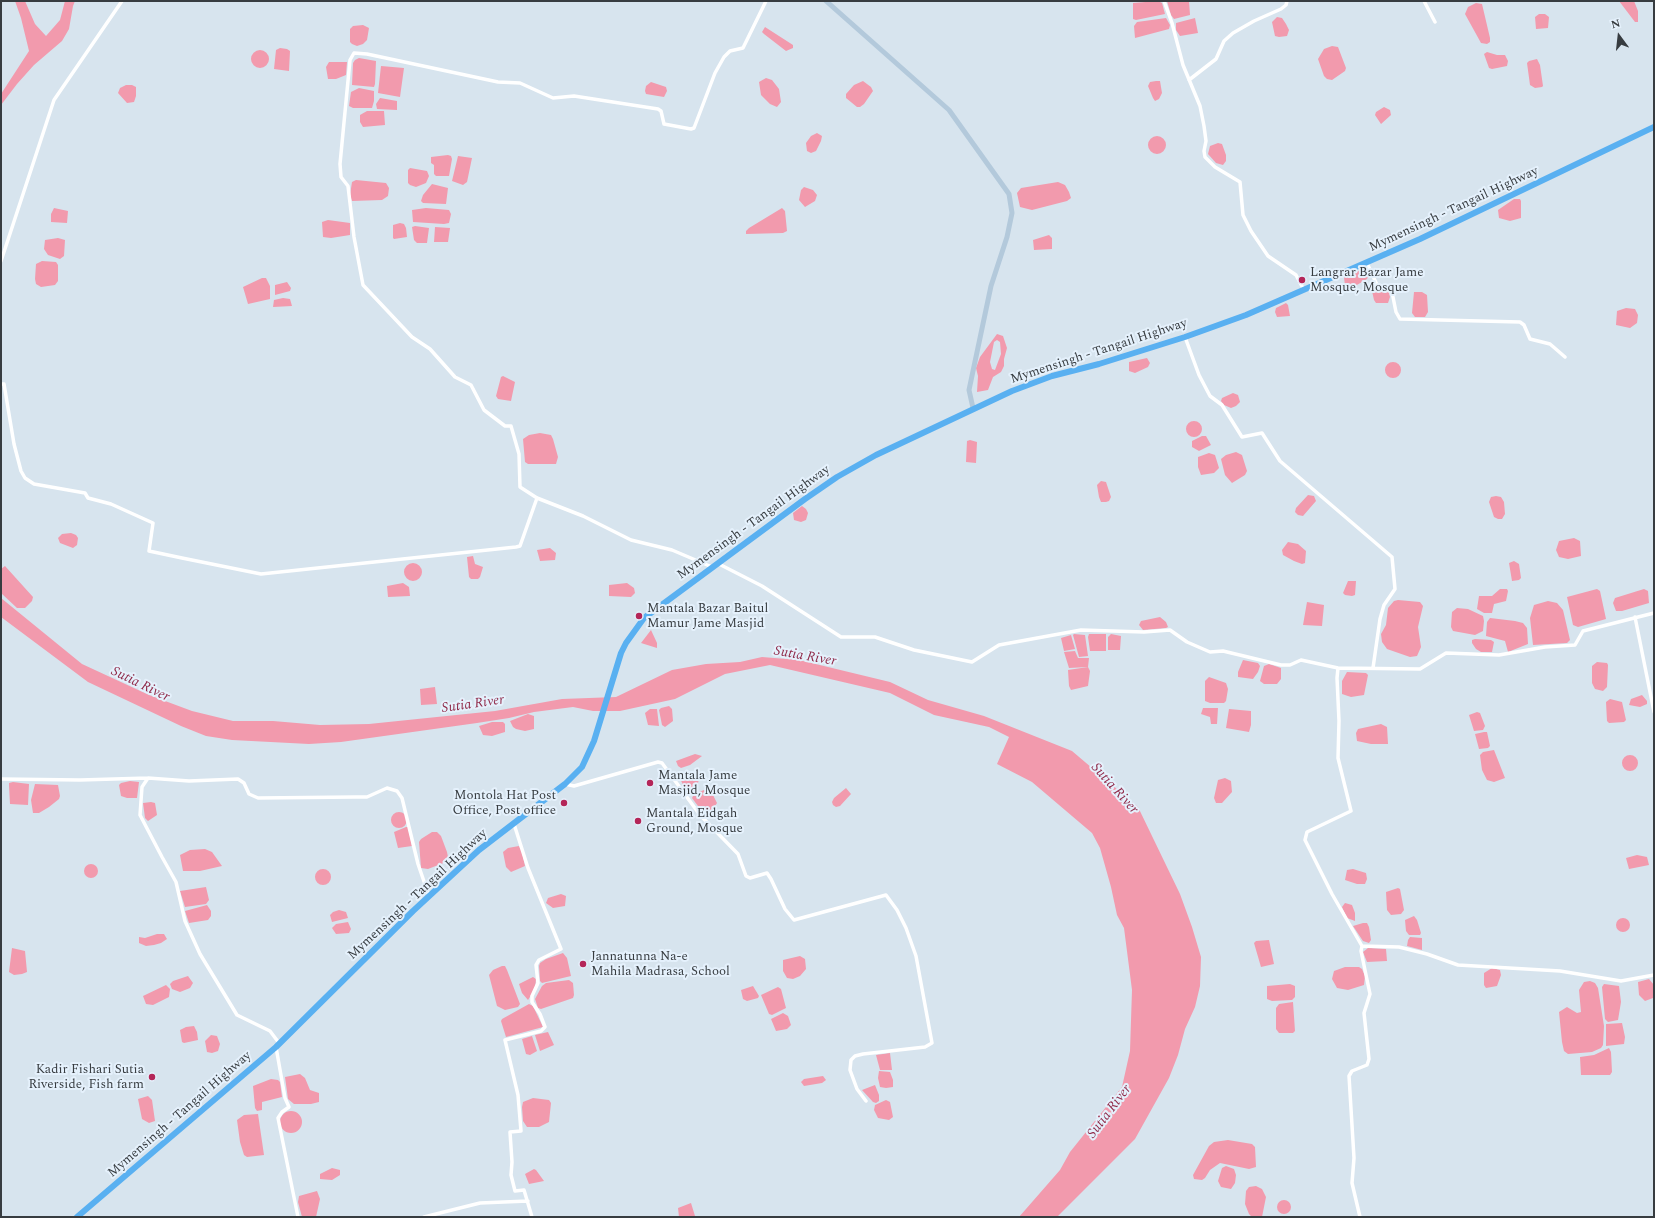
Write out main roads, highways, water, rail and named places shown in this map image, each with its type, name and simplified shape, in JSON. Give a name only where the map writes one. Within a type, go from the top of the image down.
[{"type":"highway","name":"Mymensingh - Tangail Highway","points":[[77,1217],[278,1045],[429,896],[479,850],[565,784],[582,767],[594,741],[616,666],[626,643],[644,618],[717,563],[837,477],[876,455],[973,408],[1012,391],[1052,376],[1099,364],[1185,337],[1246,315],[1367,263],[1654,127]]},
{"type":"main road","points":[[826,1],[949,110],[1009,194],[1012,213],[1007,237],[991,286],[969,390],[973,408]]},
{"type":"water","points":[[15,1],[25,1],[35,24],[46,36],[60,20],[65,1],[75,1],[69,29],[62,41],[34,65],[1,105],[1,94],[29,51]]},
{"type":"water","points":[[1158,1],[1162,3],[1165,14],[1136,20],[1133,19],[1133,3]]},
{"type":"water","points":[[1167,1],[1189,1],[1190,15],[1174,19],[1171,15]]},
{"type":"water","points":[[1619,1],[1634,1],[1638,11],[1638,22],[1635,22]]},
{"type":"water","points":[[1476,3],[1482,4],[1490,38],[1490,42],[1487,44],[1481,43],[1465,14],[1468,7]]},
{"type":"water","points":[[1539,14],[1545,14],[1549,17],[1548,28],[1536,29],[1535,17]]},
{"type":"water","points":[[1277,17],[1282,18],[1286,24],[1289,30],[1287,36],[1275,36],[1272,22]]},
{"type":"water","points":[[1166,18],[1170,25],[1169,29],[1135,38],[1134,26],[1137,22]]},
{"type":"water","points":[[1195,18],[1198,33],[1180,36],[1176,30],[1176,23]]},
{"type":"water","points":[[363,25],[369,28],[367,40],[363,44],[357,46],[352,44],[350,42],[350,29],[353,26]]},
{"type":"water","points":[[765,27],[793,45],[793,48],[786,51],[762,32]]},
{"type":"water","points":[[1332,46],[1338,47],[1346,68],[1345,71],[1332,80],[1327,79],[1324,76],[1318,59],[1324,49]]},
{"type":"water","points":[[280,48],[290,51],[289,71],[274,69],[276,50]]},
{"type":"water","points":[[260,50],[266,53],[269,59],[266,65],[260,68],[254,65],[251,59],[254,53]]},
{"type":"water","points":[[1487,52],[1497,55],[1505,55],[1508,61],[1507,66],[1492,69],[1489,68],[1484,54]]},
{"type":"water","points":[[359,58],[376,61],[374,87],[352,85],[353,63]]},
{"type":"water","points":[[1537,59],[1540,65],[1543,86],[1535,88],[1530,85],[1527,63]]},
{"type":"water","points":[[329,62],[347,62],[346,75],[336,79],[328,79],[326,67]]},
{"type":"water","points":[[381,66],[404,68],[400,97],[378,93]]},
{"type":"water","points":[[766,78],[772,80],[779,89],[781,102],[777,107],[770,104],[761,95],[759,82]]},
{"type":"water","points":[[863,81],[871,87],[873,91],[864,104],[857,107],[846,98],[846,94],[854,85]]},
{"type":"water","points":[[1160,81],[1162,93],[1159,99],[1155,101],[1148,86],[1150,82]]},
{"type":"water","points":[[651,82],[666,87],[667,91],[664,97],[646,94],[646,86]]},
{"type":"water","points":[[126,85],[136,87],[134,102],[127,103],[118,93],[120,88]]},
{"type":"water","points":[[359,88],[374,91],[372,108],[353,108],[349,106],[351,92]]},
{"type":"water","points":[[380,98],[397,101],[397,110],[377,109],[376,104]]},
{"type":"water","points":[[1384,107],[1390,110],[1391,115],[1381,124],[1375,115],[1376,112]]},
{"type":"water","points":[[367,111],[384,111],[385,125],[363,127],[360,122],[360,115]]},
{"type":"water","points":[[817,133],[822,136],[821,141],[816,151],[811,153],[807,151],[806,143],[811,136]]},
{"type":"water","points":[[1153,136],[1161,136],[1166,141],[1164,152],[1161,154],[1153,154],[1148,149],[1148,141]]},
{"type":"water","points":[[1218,143],[1222,144],[1226,155],[1226,161],[1223,165],[1216,163],[1208,154],[1210,146]]},
{"type":"water","points":[[451,156],[452,159],[449,176],[436,176],[434,174],[434,165],[431,163],[431,157]]},
{"type":"water","points":[[458,156],[472,158],[467,182],[463,185],[452,181]]},
{"type":"water","points":[[410,168],[427,171],[429,176],[426,183],[416,187],[410,185],[408,183],[408,170]]},
{"type":"water","points":[[356,180],[386,183],[389,188],[388,196],[382,200],[352,201],[350,195],[352,182]]},
{"type":"water","points":[[1058,182],[1065,185],[1069,192],[1071,198],[1067,201],[1032,210],[1020,207],[1017,193],[1021,188]]},
{"type":"water","points":[[432,184],[448,188],[446,204],[423,203],[421,201],[423,195]]},
{"type":"water","points":[[804,187],[813,190],[817,195],[815,201],[805,207],[799,200],[801,190]]},
{"type":"water","points":[[1514,199],[1520,199],[1521,201],[1521,218],[1510,221],[1499,218],[1498,210]]},
{"type":"water","points":[[54,208],[68,211],[67,223],[51,222],[51,214]]},
{"type":"water","points":[[426,208],[449,210],[451,214],[449,223],[413,222],[412,210]]},
{"type":"water","points":[[782,208],[785,211],[787,231],[783,233],[746,234],[746,231],[749,228]]},
{"type":"water","points":[[328,220],[350,223],[350,235],[331,238],[323,237],[322,222]]},
{"type":"water","points":[[400,223],[404,224],[406,228],[407,237],[394,239],[393,225]]},
{"type":"water","points":[[412,227],[429,228],[427,243],[417,243],[414,240]]},
{"type":"water","points":[[435,227],[450,228],[448,242],[434,242]]},
{"type":"water","points":[[1049,235],[1052,238],[1052,249],[1034,250],[1033,240]]},
{"type":"water","points":[[58,238],[65,240],[64,256],[60,259],[48,255],[44,249],[45,240]]},
{"type":"water","points":[[42,261],[56,262],[58,265],[58,281],[55,285],[41,287],[36,284],[36,264]]},
{"type":"water","points":[[1366,268],[1370,273],[1367,279],[1350,289],[1345,286],[1344,277]]},
{"type":"water","points":[[262,278],[266,278],[270,286],[270,299],[248,304],[243,287]]},
{"type":"water","points":[[287,282],[291,288],[290,291],[275,295],[275,285]]},
{"type":"water","points":[[1378,289],[1389,292],[1390,297],[1388,303],[1376,303],[1372,291]]},
{"type":"water","points":[[1414,292],[1422,292],[1427,295],[1428,312],[1425,317],[1415,317],[1412,313]]},
{"type":"water","points":[[283,298],[290,299],[292,306],[273,307],[274,300]]},
{"type":"water","points":[[1286,303],[1288,305],[1290,316],[1277,317],[1275,312],[1276,308]]},
{"type":"water","points":[[1626,308],[1635,309],[1638,315],[1637,323],[1630,328],[1616,325],[1617,311]]},
{"type":"water","points":[[997,334],[1003,336],[1007,348],[1004,366],[1001,372],[993,377],[988,390],[977,392],[978,376],[976,368],[980,357]],"holes":[[[997,340],[1000,342],[1001,354],[995,370],[992,369],[990,362],[994,342]]]},
{"type":"water","points":[[1147,358],[1150,363],[1148,367],[1135,373],[1129,371],[1129,362]]},
{"type":"water","points":[[1393,362],[1399,364],[1401,370],[1399,376],[1393,378],[1387,376],[1385,370],[1387,364]]},
{"type":"water","points":[[503,376],[515,382],[511,401],[498,399],[496,396],[501,377]]},
{"type":"water","points":[[1233,393],[1238,395],[1240,402],[1231,408],[1224,405],[1221,401],[1222,398]]},
{"type":"water","points":[[1191,421],[1197,421],[1202,426],[1200,435],[1197,437],[1191,437],[1186,432],[1186,426]]},
{"type":"water","points":[[540,433],[551,435],[558,457],[556,464],[528,464],[525,462],[523,439],[529,435]]},
{"type":"water","points":[[1202,436],[1206,436],[1211,445],[1199,451],[1192,447],[1192,441]]},
{"type":"water","points":[[970,440],[977,442],[976,463],[966,462],[967,441]]},
{"type":"water","points":[[1236,452],[1242,455],[1247,471],[1245,475],[1232,483],[1225,475],[1221,459],[1226,455]]},
{"type":"water","points":[[1209,453],[1215,455],[1219,468],[1214,473],[1201,475],[1198,467],[1198,457]]},
{"type":"water","points":[[1101,481],[1106,482],[1111,497],[1109,501],[1106,502],[1101,502],[1099,497],[1097,485]]},
{"type":"water","points":[[1308,495],[1314,496],[1316,501],[1303,516],[1298,515],[1295,512],[1296,508]]},
{"type":"water","points":[[1491,497],[1501,497],[1504,502],[1505,514],[1502,519],[1494,517],[1489,502]]},
{"type":"water","points":[[802,506],[808,513],[806,520],[801,522],[794,520],[793,513]]},
{"type":"water","points":[[71,533],[76,535],[78,538],[77,545],[73,548],[60,543],[58,538],[62,534]]},
{"type":"water","points":[[1574,538],[1580,541],[1581,556],[1568,559],[1559,557],[1556,550],[1559,541]]},
{"type":"water","points":[[1288,542],[1298,544],[1306,551],[1305,563],[1302,564],[1283,555],[1282,550]]},
{"type":"water","points":[[550,548],[556,553],[555,560],[540,561],[537,550]]},
{"type":"water","points":[[473,556],[475,564],[483,567],[478,579],[471,579],[469,577],[467,557]]},
{"type":"water","points":[[1514,561],[1519,564],[1521,578],[1519,580],[1512,581],[1509,563]]},
{"type":"water","points":[[413,563],[419,566],[422,572],[419,578],[413,581],[407,578],[404,572],[407,566]]},
{"type":"water","points":[[5,566],[33,597],[32,601],[25,608],[17,608],[1,593],[1,569]]},
{"type":"water","points":[[1348,581],[1356,581],[1355,595],[1345,595],[1343,593]]},
{"type":"water","points":[[403,583],[409,587],[410,596],[388,597],[387,586]]},
{"type":"water","points":[[627,583],[634,588],[635,593],[631,597],[609,596],[609,585]]},
{"type":"water","points":[[1500,589],[1507,589],[1508,591],[1506,601],[1494,604],[1492,613],[1484,613],[1477,609],[1479,596],[1492,596]]},
{"type":"water","points":[[1597,589],[1600,591],[1606,619],[1578,627],[1573,625],[1567,597]]},
{"type":"water","points":[[1644,589],[1648,591],[1649,603],[1622,611],[1616,611],[1613,603],[1615,598]]},
{"type":"water","name":"Sutia River","points":[[1,598],[82,664],[149,695],[192,711],[233,721],[273,721],[320,725],[369,724],[495,711],[562,699],[616,697],[672,670],[706,664],[740,662],[762,657],[799,660],[890,682],[928,700],[984,716],[1072,751],[1138,807],[1180,894],[1201,957],[1200,986],[1195,1007],[1185,1029],[1178,1055],[1169,1078],[1135,1139],[1057,1217],[1019,1217],[1060,1170],[1070,1152],[1122,1087],[1130,1051],[1132,990],[1124,928],[1117,915],[1100,848],[1092,833],[1032,782],[997,764],[1009,737],[989,727],[934,715],[890,693],[770,665],[725,674],[675,699],[620,711],[593,711],[573,707],[534,712],[477,723],[341,742],[309,744],[232,740],[206,736],[181,726],[88,682],[1,617]]},
{"type":"water","points":[[1394,601],[1420,602],[1423,606],[1418,627],[1421,647],[1417,656],[1410,657],[1387,649],[1382,642],[1381,634],[1386,625],[1388,608]]},
{"type":"water","points":[[1548,601],[1557,603],[1563,610],[1570,640],[1567,643],[1533,645],[1530,618],[1534,605]]},
{"type":"water","points":[[1307,602],[1324,605],[1322,626],[1303,625]]},
{"type":"water","points":[[1457,608],[1468,609],[1483,616],[1483,631],[1475,635],[1453,631],[1451,627],[1452,612]]},
{"type":"water","points":[[1160,617],[1166,622],[1168,627],[1143,630],[1139,625],[1141,621]]},
{"type":"water","points":[[1490,618],[1523,623],[1527,628],[1528,644],[1508,652],[1505,641],[1486,636],[1487,622]]},
{"type":"water","points":[[651,630],[657,643],[657,648],[641,643]]},
{"type":"water","points":[[1074,634],[1085,635],[1088,656],[1079,657]]},
{"type":"water","points":[[1089,634],[1106,634],[1106,651],[1090,651]]},
{"type":"water","points":[[1111,634],[1121,636],[1120,650],[1108,650],[1108,637]]},
{"type":"water","points":[[1071,635],[1075,649],[1064,651],[1061,638]]},
{"type":"water","points":[[1472,640],[1491,640],[1494,642],[1492,652],[1481,652],[1476,649],[1472,643]]},
{"type":"water","points":[[1075,651],[1078,658],[1089,658],[1088,667],[1069,668],[1064,652]]},
{"type":"water","points":[[1243,660],[1258,663],[1260,666],[1253,679],[1238,677],[1238,672]]},
{"type":"water","points":[[1597,662],[1607,663],[1608,665],[1607,687],[1603,691],[1595,689],[1592,683],[1592,666]]},
{"type":"water","points":[[1269,664],[1281,668],[1281,679],[1277,684],[1264,684],[1260,681],[1264,666]]},
{"type":"water","points":[[1088,667],[1090,671],[1088,686],[1071,690],[1069,686],[1068,670]]},
{"type":"water","points":[[1347,672],[1366,673],[1368,675],[1364,695],[1351,697],[1342,694],[1342,681]]},
{"type":"water","points":[[1209,677],[1226,683],[1228,689],[1226,701],[1224,703],[1210,703],[1205,701],[1205,681]]},
{"type":"water","points":[[435,687],[437,704],[421,705],[420,689]]},
{"type":"water","points":[[1642,695],[1647,701],[1647,704],[1640,707],[1629,705],[1631,699]]},
{"type":"water","points":[[1610,699],[1622,702],[1626,720],[1624,722],[1609,723],[1607,721],[1606,702]]},
{"type":"water","points":[[669,706],[672,709],[673,721],[665,727],[662,725],[659,710]]},
{"type":"water","points":[[1203,708],[1218,708],[1217,724],[1211,724],[1210,717],[1201,714]]},
{"type":"water","points":[[650,709],[657,709],[659,726],[648,725],[645,713]]},
{"type":"water","points":[[1229,709],[1251,711],[1251,725],[1249,732],[1226,728]]},
{"type":"water","points":[[1477,712],[1480,713],[1485,726],[1483,730],[1474,731],[1469,715]]},
{"type":"water","points":[[528,714],[534,716],[534,729],[525,731],[513,727],[510,721]]},
{"type":"water","points":[[492,722],[503,722],[505,724],[505,732],[492,736],[483,735],[479,726]]},
{"type":"water","points":[[1381,724],[1387,727],[1388,744],[1371,744],[1357,741],[1356,733],[1358,729]]},
{"type":"water","points":[[1487,732],[1490,746],[1488,748],[1479,749],[1475,734]]},
{"type":"water","points":[[1494,750],[1505,778],[1494,782],[1487,780],[1482,770],[1480,755],[1483,752]]},
{"type":"water","points":[[695,754],[702,756],[690,765],[681,768],[678,766],[676,761]]},
{"type":"water","points":[[1630,755],[1637,760],[1638,763],[1633,770],[1630,771],[1623,766],[1622,763],[1627,756]]},
{"type":"water","points":[[687,771],[699,779],[698,783],[693,789],[688,789],[683,785],[679,776]]},
{"type":"water","points":[[1225,778],[1231,781],[1232,792],[1222,803],[1216,803],[1214,798],[1218,780]]},
{"type":"water","points":[[130,781],[139,782],[137,798],[127,798],[121,796],[119,785]]},
{"type":"water","points":[[9,783],[29,784],[28,805],[10,804]]},
{"type":"water","points":[[35,784],[58,785],[60,796],[59,799],[39,813],[33,813],[31,800]]},
{"type":"water","points":[[846,788],[851,794],[840,806],[836,807],[832,802],[834,798]]},
{"type":"water","points":[[704,790],[711,791],[717,803],[713,809],[706,812],[701,810],[692,798],[694,794]]},
{"type":"water","points":[[143,803],[155,803],[157,815],[148,821],[145,818]]},
{"type":"water","points":[[399,812],[405,814],[407,820],[405,826],[399,828],[393,826],[391,820],[393,814]]},
{"type":"water","points":[[408,827],[412,846],[398,848],[394,832]]},
{"type":"water","points":[[432,832],[437,832],[441,836],[448,857],[446,862],[428,869],[421,868],[419,842]]},
{"type":"water","points":[[519,846],[525,866],[511,872],[506,867],[503,852],[508,848]]},
{"type":"water","points":[[205,849],[212,852],[222,866],[200,871],[183,871],[180,855],[190,850]]},
{"type":"water","points":[[1637,855],[1647,857],[1649,865],[1629,869],[1626,858]]},
{"type":"water","points":[[88,864],[94,864],[98,868],[98,874],[94,878],[88,878],[84,874],[84,868]]},
{"type":"water","points":[[323,869],[330,874],[331,877],[326,884],[323,885],[316,880],[315,877],[320,870]]},
{"type":"water","points":[[1353,869],[1366,873],[1367,879],[1365,884],[1357,884],[1345,880],[1347,870]]},
{"type":"water","points":[[206,887],[209,900],[206,904],[185,907],[180,891]]},
{"type":"water","points":[[1398,888],[1400,889],[1404,910],[1401,914],[1391,915],[1387,910],[1386,892]]},
{"type":"water","points":[[561,894],[566,896],[565,906],[553,908],[546,903],[548,898]]},
{"type":"water","points":[[1345,903],[1352,905],[1355,913],[1355,921],[1347,918],[1342,907]]},
{"type":"water","points":[[207,905],[211,911],[211,916],[208,920],[189,923],[185,911]]},
{"type":"water","points":[[339,910],[346,912],[348,918],[332,922],[330,915]]},
{"type":"water","points":[[1414,916],[1417,920],[1421,933],[1420,935],[1409,935],[1406,931],[1405,920]]},
{"type":"water","points":[[1620,918],[1626,918],[1630,922],[1630,928],[1626,932],[1620,932],[1616,928],[1616,922]]},
{"type":"water","points":[[348,922],[351,929],[349,933],[336,934],[332,928],[336,924]]},
{"type":"water","points":[[1367,923],[1369,927],[1371,940],[1369,943],[1363,941],[1353,926]]},
{"type":"water","points":[[157,934],[164,934],[167,939],[154,945],[146,946],[139,943],[139,937],[145,938]]},
{"type":"water","points":[[1410,937],[1422,938],[1422,950],[1407,946]]},
{"type":"water","points":[[1269,940],[1274,964],[1261,967],[1254,943],[1256,941]]},
{"type":"water","points":[[12,948],[25,951],[27,972],[14,975],[9,972]]},
{"type":"water","points":[[1368,948],[1386,949],[1387,961],[1367,962],[1363,952]]},
{"type":"water","points":[[563,953],[567,958],[571,976],[542,983],[540,981],[540,963],[546,959]]},
{"type":"water","points":[[800,956],[805,959],[806,969],[800,976],[793,979],[787,978],[783,971],[783,960]]},
{"type":"water","points":[[505,966],[507,970],[520,1004],[518,1007],[505,1010],[497,1006],[489,975],[493,970]]},
{"type":"water","points":[[1345,967],[1359,967],[1362,969],[1365,976],[1364,985],[1348,990],[1337,988],[1332,979],[1334,971]]},
{"type":"water","points":[[1492,968],[1500,970],[1501,975],[1497,986],[1486,988],[1484,985],[1484,973]]},
{"type":"water","points":[[188,976],[193,983],[190,988],[180,992],[172,989],[170,984],[173,981]]},
{"type":"water","points":[[533,977],[536,979],[535,989],[528,1000],[522,993],[519,984]]},
{"type":"water","points":[[1649,979],[1654,985],[1653,998],[1645,1001],[1639,995],[1638,982]]},
{"type":"water","points":[[569,980],[573,983],[573,998],[541,1009],[538,1008],[535,999],[542,986],[546,983]]},
{"type":"water","points":[[1590,981],[1595,983],[1598,988],[1604,1026],[1603,1045],[1601,1048],[1592,1052],[1568,1054],[1564,1051],[1562,1042],[1559,1012],[1567,1007],[1577,1013],[1581,1012],[1579,990],[1584,982]]},
{"type":"water","points":[[1290,984],[1295,986],[1295,997],[1292,1000],[1272,1001],[1267,999],[1267,986]]},
{"type":"water","points":[[1604,984],[1619,986],[1621,1002],[1618,1020],[1608,1022],[1605,1019],[1602,987]]},
{"type":"water","points":[[166,985],[170,989],[169,997],[153,1005],[146,1004],[143,996]]},
{"type":"water","points":[[753,986],[759,996],[758,998],[747,1001],[743,999],[741,990]]},
{"type":"water","points":[[778,987],[781,989],[786,1008],[772,1015],[769,1014],[761,995]]},
{"type":"water","points":[[1293,1002],[1295,1031],[1293,1033],[1279,1033],[1276,1029],[1276,1008],[1279,1004]]},
{"type":"water","points":[[529,1004],[533,1006],[543,1027],[506,1037],[501,1021],[502,1019]]},
{"type":"water","points":[[783,1013],[788,1016],[791,1025],[787,1029],[776,1031],[771,1019]]},
{"type":"water","points":[[1622,1023],[1625,1037],[1624,1044],[1606,1046],[1606,1024]]},
{"type":"water","points":[[194,1026],[197,1032],[198,1040],[184,1043],[182,1042],[180,1030],[186,1027]]},
{"type":"water","points":[[548,1032],[554,1045],[540,1051],[535,1035]]},
{"type":"water","points":[[211,1035],[217,1036],[220,1044],[218,1051],[212,1053],[207,1052],[205,1041]]},
{"type":"water","points":[[532,1036],[537,1051],[530,1055],[526,1054],[522,1039]]},
{"type":"water","points":[[1609,1048],[1611,1052],[1612,1072],[1610,1075],[1581,1075],[1580,1057],[1594,1055]]},
{"type":"water","points":[[890,1053],[892,1070],[880,1070],[876,1055]]},
{"type":"water","points":[[879,1071],[890,1072],[893,1080],[893,1087],[880,1087],[878,1078]]},
{"type":"water","points":[[300,1074],[305,1078],[310,1090],[319,1093],[319,1102],[311,1104],[294,1104],[288,1099],[285,1077]]},
{"type":"water","points":[[823,1076],[826,1080],[822,1083],[804,1086],[801,1082],[804,1079]]},
{"type":"water","points":[[271,1079],[278,1080],[280,1082],[282,1097],[262,1102],[262,1110],[257,1111],[255,1108],[253,1086]]},
{"type":"water","points":[[875,1085],[879,1095],[879,1101],[876,1103],[873,1102],[862,1090]]},
{"type":"water","points":[[148,1096],[152,1100],[155,1121],[149,1123],[142,1119],[138,1099]]},
{"type":"water","points":[[533,1098],[549,1100],[551,1103],[549,1122],[539,1127],[527,1127],[523,1121],[523,1102]]},
{"type":"water","points":[[886,1100],[890,1102],[893,1117],[889,1120],[878,1118],[874,1110],[875,1105]]},
{"type":"water","points":[[291,1111],[299,1114],[302,1122],[299,1130],[291,1133],[283,1130],[280,1122],[283,1114]]},
{"type":"water","points":[[258,1114],[264,1155],[247,1157],[244,1155],[240,1142],[237,1120],[244,1115]]},
{"type":"water","points":[[1228,1140],[1252,1144],[1255,1147],[1256,1167],[1249,1169],[1220,1163],[1210,1170],[1202,1180],[1194,1179],[1193,1175],[1209,1146],[1214,1142]]},
{"type":"water","points":[[1226,1166],[1234,1169],[1236,1175],[1235,1183],[1231,1189],[1221,1187],[1218,1181],[1222,1168]]},
{"type":"water","points":[[332,1168],[340,1170],[340,1175],[332,1180],[320,1179],[320,1174]]},
{"type":"water","points":[[534,1169],[544,1181],[529,1184],[525,1174]]},
{"type":"water","points":[[1256,1186],[1262,1189],[1266,1197],[1262,1217],[1252,1217],[1249,1214],[1245,1204],[1246,1191],[1249,1187]]},
{"type":"water","points":[[317,1191],[320,1199],[316,1217],[302,1217],[298,1202],[299,1196]]},
{"type":"water","points":[[1281,1200],[1287,1200],[1291,1204],[1291,1210],[1287,1214],[1281,1214],[1277,1210],[1277,1204]]},
{"type":"water","points":[[691,1203],[695,1216],[679,1217],[678,1208]]},
{"type":"place","name":"Langrar Bazar Jame Mosque, Mosque","points":[[1302,280]]},
{"type":"place","name":"Mantala Bazar Baitul Mamur Jame Masjid","points":[[639,616]]},
{"type":"place","name":"Mantala Jame Masjid, Mosque","points":[[650,783]]},
{"type":"place","name":"Montola Hat Post Office, Post office","points":[[564,803]]},
{"type":"place","name":"Mantala Eidgah Ground, Mosque","points":[[638,821]]},
{"type":"place","name":"Jannatunna Na-e Mahila Madrasa, School","points":[[583,964]]},
{"type":"place","name":"Kadir Fishari Sutia Riverside, Fish farm","points":[[152,1077]]}]
